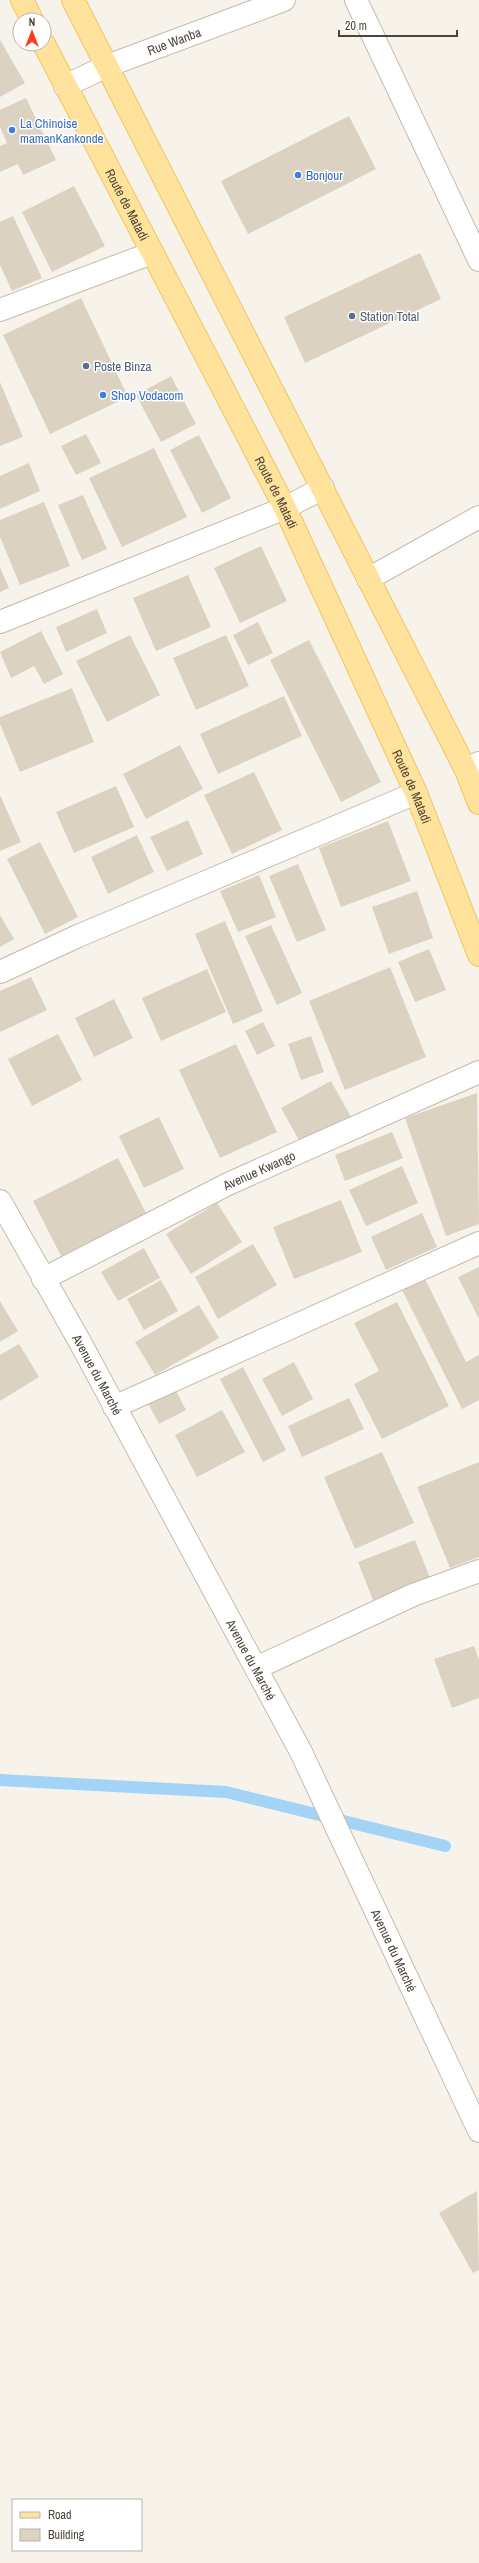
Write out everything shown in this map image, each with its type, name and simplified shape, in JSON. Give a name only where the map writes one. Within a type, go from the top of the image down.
[{"type":"main road","points":[[22,0],[28,12]]},
{"type":"main road","points":[[73,0],[323,488],[368,579],[472,766],[479,803]]},
{"type":"main road","name":"Route de Matadi","points":[[48,52],[285,508],[416,793],[479,955]]},
{"type":"street","name":"Rue Wanba","points":[[65,86],[107,66],[284,0]]},
{"type":"street","points":[[356,0],[479,260]]},
{"type":"street","points":[[0,310],[152,254]]},
{"type":"street","points":[[0,622],[285,508],[323,488]]},
{"type":"street","points":[[368,579],[479,517]]},
{"type":"street","points":[[0,972],[78,936],[416,793]]},
{"type":"street","name":"Avenue Kwango","points":[[43,1279],[228,1184],[479,1072]]},
{"type":"street","name":"Avenue du Marché","points":[[0,1201],[114,1407],[301,1752],[479,2131]]},
{"type":"street","points":[[114,1407],[479,1243]]},
{"type":"street","points":[[256,1668],[413,1596],[479,1571]]},
{"type":"building","points":[[0,40],[25,83],[0,97]]},
{"type":"building","points":[[26,98],[56,160],[23,175],[18,164],[0,172],[0,146],[7,143],[0,127],[0,110]]},
{"type":"building","name":"Bonjour","points":[[349,116],[376,169],[248,234],[221,181]]},
{"type":"building","points":[[74,186],[105,246],[52,272],[22,212]]},
{"type":"building","points":[[13,216],[42,278],[12,291],[0,265],[0,222]]},
{"type":"building","points":[[420,253],[441,299],[305,363],[284,317]]},
{"type":"building","points":[[81,298],[128,397],[50,434],[3,335]]},
{"type":"building","points":[[171,376],[196,424],[161,442],[136,395]]},
{"type":"building","points":[[0,382],[23,437],[0,446]]},
{"type":"building","points":[[86,434],[101,463],[76,475],[61,446]]},
{"type":"building","points":[[199,435],[231,498],[202,513],[170,450]]},
{"type":"building","points":[[154,448],[187,517],[122,547],[89,478]]},
{"type":"building","points":[[29,463],[40,491],[0,509],[0,476]]},
{"type":"building","points":[[83,495],[107,549],[82,560],[58,505]]},
{"type":"building","points":[[44,502],[70,566],[20,585],[0,537],[0,520]]},
{"type":"building","points":[[261,546],[287,601],[240,623],[214,568]]},
{"type":"building","points":[[0,567],[9,588],[0,592]]},
{"type":"building","points":[[188,575],[211,627],[156,651],[133,598]]},
{"type":"building","points":[[97,609],[107,633],[66,652],[56,627]]},
{"type":"building","points":[[258,622],[273,653],[248,665],[233,635]]},
{"type":"building","points":[[41,631],[63,674],[44,684],[34,666],[11,678],[0,652]]},
{"type":"building","points":[[130,635],[160,695],[107,722],[76,661]]},
{"type":"building","points":[[226,635],[249,686],[196,710],[173,658]]},
{"type":"building","points":[[309,640],[381,782],[341,802],[270,660]]},
{"type":"building","points":[[72,688],[94,742],[20,772],[0,724],[0,717]]},
{"type":"building","points":[[284,696],[302,736],[218,774],[200,734]]},
{"type":"building","points":[[180,745],[203,789],[146,819],[123,774]]},
{"type":"building","points":[[254,772],[282,830],[232,854],[204,795]]},
{"type":"building","points":[[116,786],[134,827],[74,853],[56,812]]},
{"type":"building","points":[[0,795],[21,842],[0,851]]},
{"type":"building","points":[[188,820],[203,854],[167,871],[150,837]]},
{"type":"building","points":[[388,821],[411,881],[341,907],[319,848]]},
{"type":"building","points":[[137,835],[154,872],[108,894],[91,857]]},
{"type":"building","points":[[40,842],[78,917],[45,934],[7,859]]},
{"type":"building","points":[[298,864],[326,930],[297,942],[269,876]]},
{"type":"building","points":[[259,875],[276,917],[238,932],[220,891]]},
{"type":"building","points":[[417,891],[433,938],[389,954],[372,907]]},
{"type":"building","points":[[0,915],[14,939],[0,947]]},
{"type":"building","points":[[225,921],[263,1011],[233,1024],[195,934]]},
{"type":"building","points":[[271,925],[302,993],[277,1005],[245,936]]},
{"type":"building","points":[[429,949],[446,990],[415,1002],[398,962]]},
{"type":"building","points":[[390,967],[426,1057],[345,1090],[309,1001]]},
{"type":"building","points":[[207,969],[226,1012],[161,1041],[142,998]]},
{"type":"building","points":[[31,977],[47,1010],[0,1032],[0,991]]},
{"type":"building","points":[[114,999],[133,1038],[94,1057],[75,1018]]},
{"type":"building","points":[[263,1022],[275,1046],[257,1055],[245,1031]]},
{"type":"building","points":[[58,1034],[82,1080],[32,1106],[8,1059]]},
{"type":"building","points":[[311,1036],[324,1072],[301,1080],[288,1044]]},
{"type":"building","points":[[236,1044],[277,1132],[220,1158],[179,1070]]},
{"type":"building","points":[[331,1081],[351,1117],[301,1144],[281,1108]]},
{"type":"building","points":[[477,1093],[479,1224],[446,1236],[405,1118]]},
{"type":"building","points":[[159,1117],[184,1169],[144,1188],[119,1136]]},
{"type":"building","points":[[392,1132],[403,1158],[345,1181],[335,1155]]},
{"type":"building","points":[[118,1158],[146,1213],[61,1256],[33,1201]]},
{"type":"building","points":[[402,1166],[418,1203],[366,1226],[349,1190]]},
{"type":"building","points":[[341,1200],[362,1252],[294,1279],[273,1227]]},
{"type":"building","points":[[217,1203],[242,1242],[191,1274],[166,1234]]},
{"type":"building","points":[[422,1213],[437,1247],[386,1270],[371,1237]]},
{"type":"building","points":[[253,1244],[277,1285],[218,1319],[195,1277]]},
{"type":"building","points":[[144,1248],[160,1278],[118,1301],[101,1272]]},
{"type":"building","points":[[479,1267],[479,1319],[458,1277]]},
{"type":"building","points":[[425,1279],[466,1362],[479,1355],[479,1400],[462,1409],[402,1290]]},
{"type":"building","points":[[161,1280],[178,1311],[144,1330],[127,1299]]},
{"type":"building","points":[[0,1301],[18,1331],[0,1342]]},
{"type":"building","points":[[397,1302],[449,1406],[382,1439],[354,1384],[379,1371],[354,1323]]},
{"type":"building","points":[[199,1305],[219,1338],[155,1375],[135,1342]]},
{"type":"building","points":[[19,1344],[39,1377],[0,1401],[0,1355]]},
{"type":"building","points":[[294,1362],[313,1399],[282,1416],[262,1379]]},
{"type":"building","points":[[243,1367],[286,1450],[263,1462],[220,1379]]},
{"type":"building","points":[[175,1389],[186,1410],[159,1424],[148,1403]]},
{"type":"building","points":[[349,1398],[364,1429],[302,1457],[288,1426]]},
{"type":"building","points":[[222,1410],[245,1452],[197,1477],[175,1435]]},
{"type":"building","points":[[382,1452],[414,1523],[355,1549],[324,1477]]},
{"type":"building","points":[[479,1462],[479,1557],[450,1568],[417,1487]]},
{"type":"building","points":[[415,1540],[430,1578],[373,1600],[358,1562]]},
{"type":"building","points":[[474,1646],[479,1660],[479,1698],[452,1708],[434,1659]]},
{"type":"building","points":[[477,2191],[479,2270],[473,2273],[439,2213]]},
{"type":"waterway","points":[[0,1780],[226,1792],[445,1846]]},
{"type":"place","name":"La Chinoise mamanKankonde","points":[[12,130]]},
{"type":"place","name":"Bonjour","points":[[298,175]]},
{"type":"place","name":"Station Total","points":[[352,316]]},
{"type":"place","name":"Poste Binza","points":[[86,366]]},
{"type":"place","name":"Shop Vodacom","points":[[103,395]]}]
